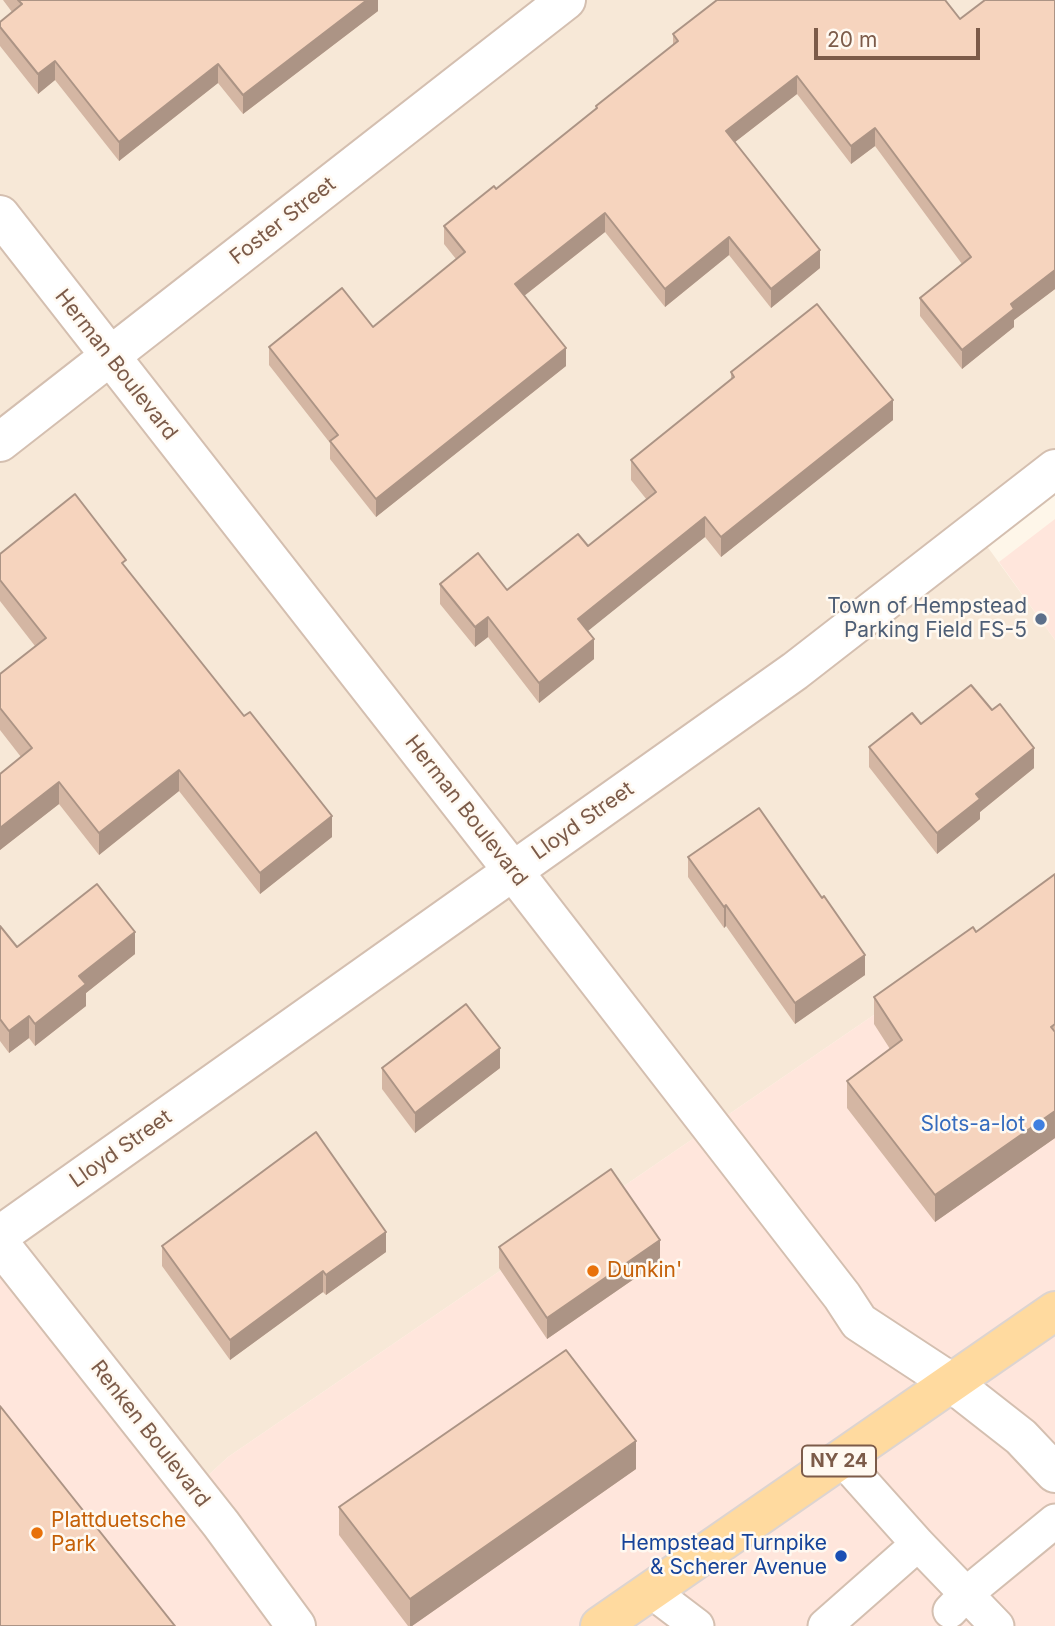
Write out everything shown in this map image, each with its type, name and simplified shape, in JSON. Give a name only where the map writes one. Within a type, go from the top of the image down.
[{"type":"main road","name":"NY 24","points":[[600,1626],[1055,1311]]},
{"type":"street","name":"Foster Street","points":[[0,442],[566,0]]},
{"type":"street","name":"Herman Boulevard","points":[[0,215],[513,871],[842,1296],[859,1322],[952,1383],[1021,1437],[1055,1473]]},
{"type":"street","name":"Lloyd Street","points":[[0,1235],[796,671],[1055,469]]},
{"type":"street","name":"Renken Boulevard","points":[[0,1244],[212,1513],[296,1626]]},
{"type":"lane","points":[[842,1459],[918,1544],[958,1602],[998,1626]]},
{"type":"lane","points":[[958,1602],[1055,1521]]},
{"type":"lane","points":[[825,1626],[918,1544]]},
{"type":"lane","points":[[651,1591],[697,1626]]},
{"type":"shaded area","points":[[0,0],[1055,0],[1055,469],[976,531],[1055,640],[1055,891],[228,1457],[202,1481],[0,1241]]},
{"type":"shaded area","name":"Town of Hempstead Parking Field FS-5","points":[[1055,519],[1055,640],[999,562]]},
{"type":"shaded area","points":[[1055,891],[1055,1626],[0,1626],[0,1242],[202,1481],[228,1457]]},
{"type":"building","points":[[18,0],[367,0],[243,95],[218,64],[119,142],[55,61],[38,74],[0,27],[0,22],[22,4]]},
{"type":"building","points":[[717,0],[945,0],[960,19],[985,0],[1055,0],[1055,270],[1011,304],[1014,309],[962,350],[920,298],[971,257],[875,128],[851,146],[797,76],[726,131],[820,250],[771,289],[729,237],[665,289],[605,213],[515,284],[566,348],[376,499],[330,441],[338,435],[269,347],[342,288],[373,327],[465,252],[444,226],[494,186],[496,189],[678,41],[673,34]]},
{"type":"building","points":[[817,304],[893,400],[721,537],[705,517],[578,619],[594,639],[539,683],[488,617],[475,627],[440,584],[478,553],[507,590],[578,534],[588,546],[656,492],[631,460],[734,377],[731,372]]},
{"type":"building","points":[[75,494],[126,560],[122,563],[244,716],[250,712],[332,816],[260,873],[179,770],[99,833],[59,782],[0,828],[0,774],[32,748],[0,708],[0,674],[46,638],[0,580],[0,554]]},
{"type":"building","points":[[971,685],[992,710],[1000,704],[1034,748],[976,794],[980,799],[937,833],[869,747],[912,713],[921,724]]},
{"type":"building","points":[[759,808],[865,955],[795,1003],[726,905],[724,907],[688,857]]},
{"type":"building","points":[[1055,874],[1055,1024],[1051,1027],[1055,1032],[1055,1111],[935,1195],[847,1081],[902,1040],[874,997],[973,927],[976,932]]},
{"type":"building","points":[[97,884],[135,932],[79,976],[86,984],[35,1024],[29,1016],[9,1031],[0,1019],[0,926],[17,947]]},
{"type":"building","points":[[466,1004],[500,1048],[415,1113],[382,1068]]},
{"type":"building","points":[[316,1132],[386,1232],[326,1275],[323,1271],[230,1340],[162,1246]]},
{"type":"building","points":[[611,1169],[660,1240],[547,1318],[499,1247]]},
{"type":"building","points":[[566,1350],[636,1441],[410,1599],[339,1507]]},
{"type":"building","name":"Plattduetsche Park","points":[[0,1406],[175,1626],[0,1626]]},
{"type":"place","name":"Town of Hempstead Parking Field FS-5","points":[[1041,619]]},
{"type":"place","name":"Slots-a-lot","points":[[1039,1125]]},
{"type":"place","name":"Dunkin'","points":[[593,1271]]},
{"type":"place","name":"Plattduetsche Park","points":[[37,1533]]},
{"type":"place","name":"Hempstead Turnpike & Scherer Avenue","points":[[841,1556]]}]
